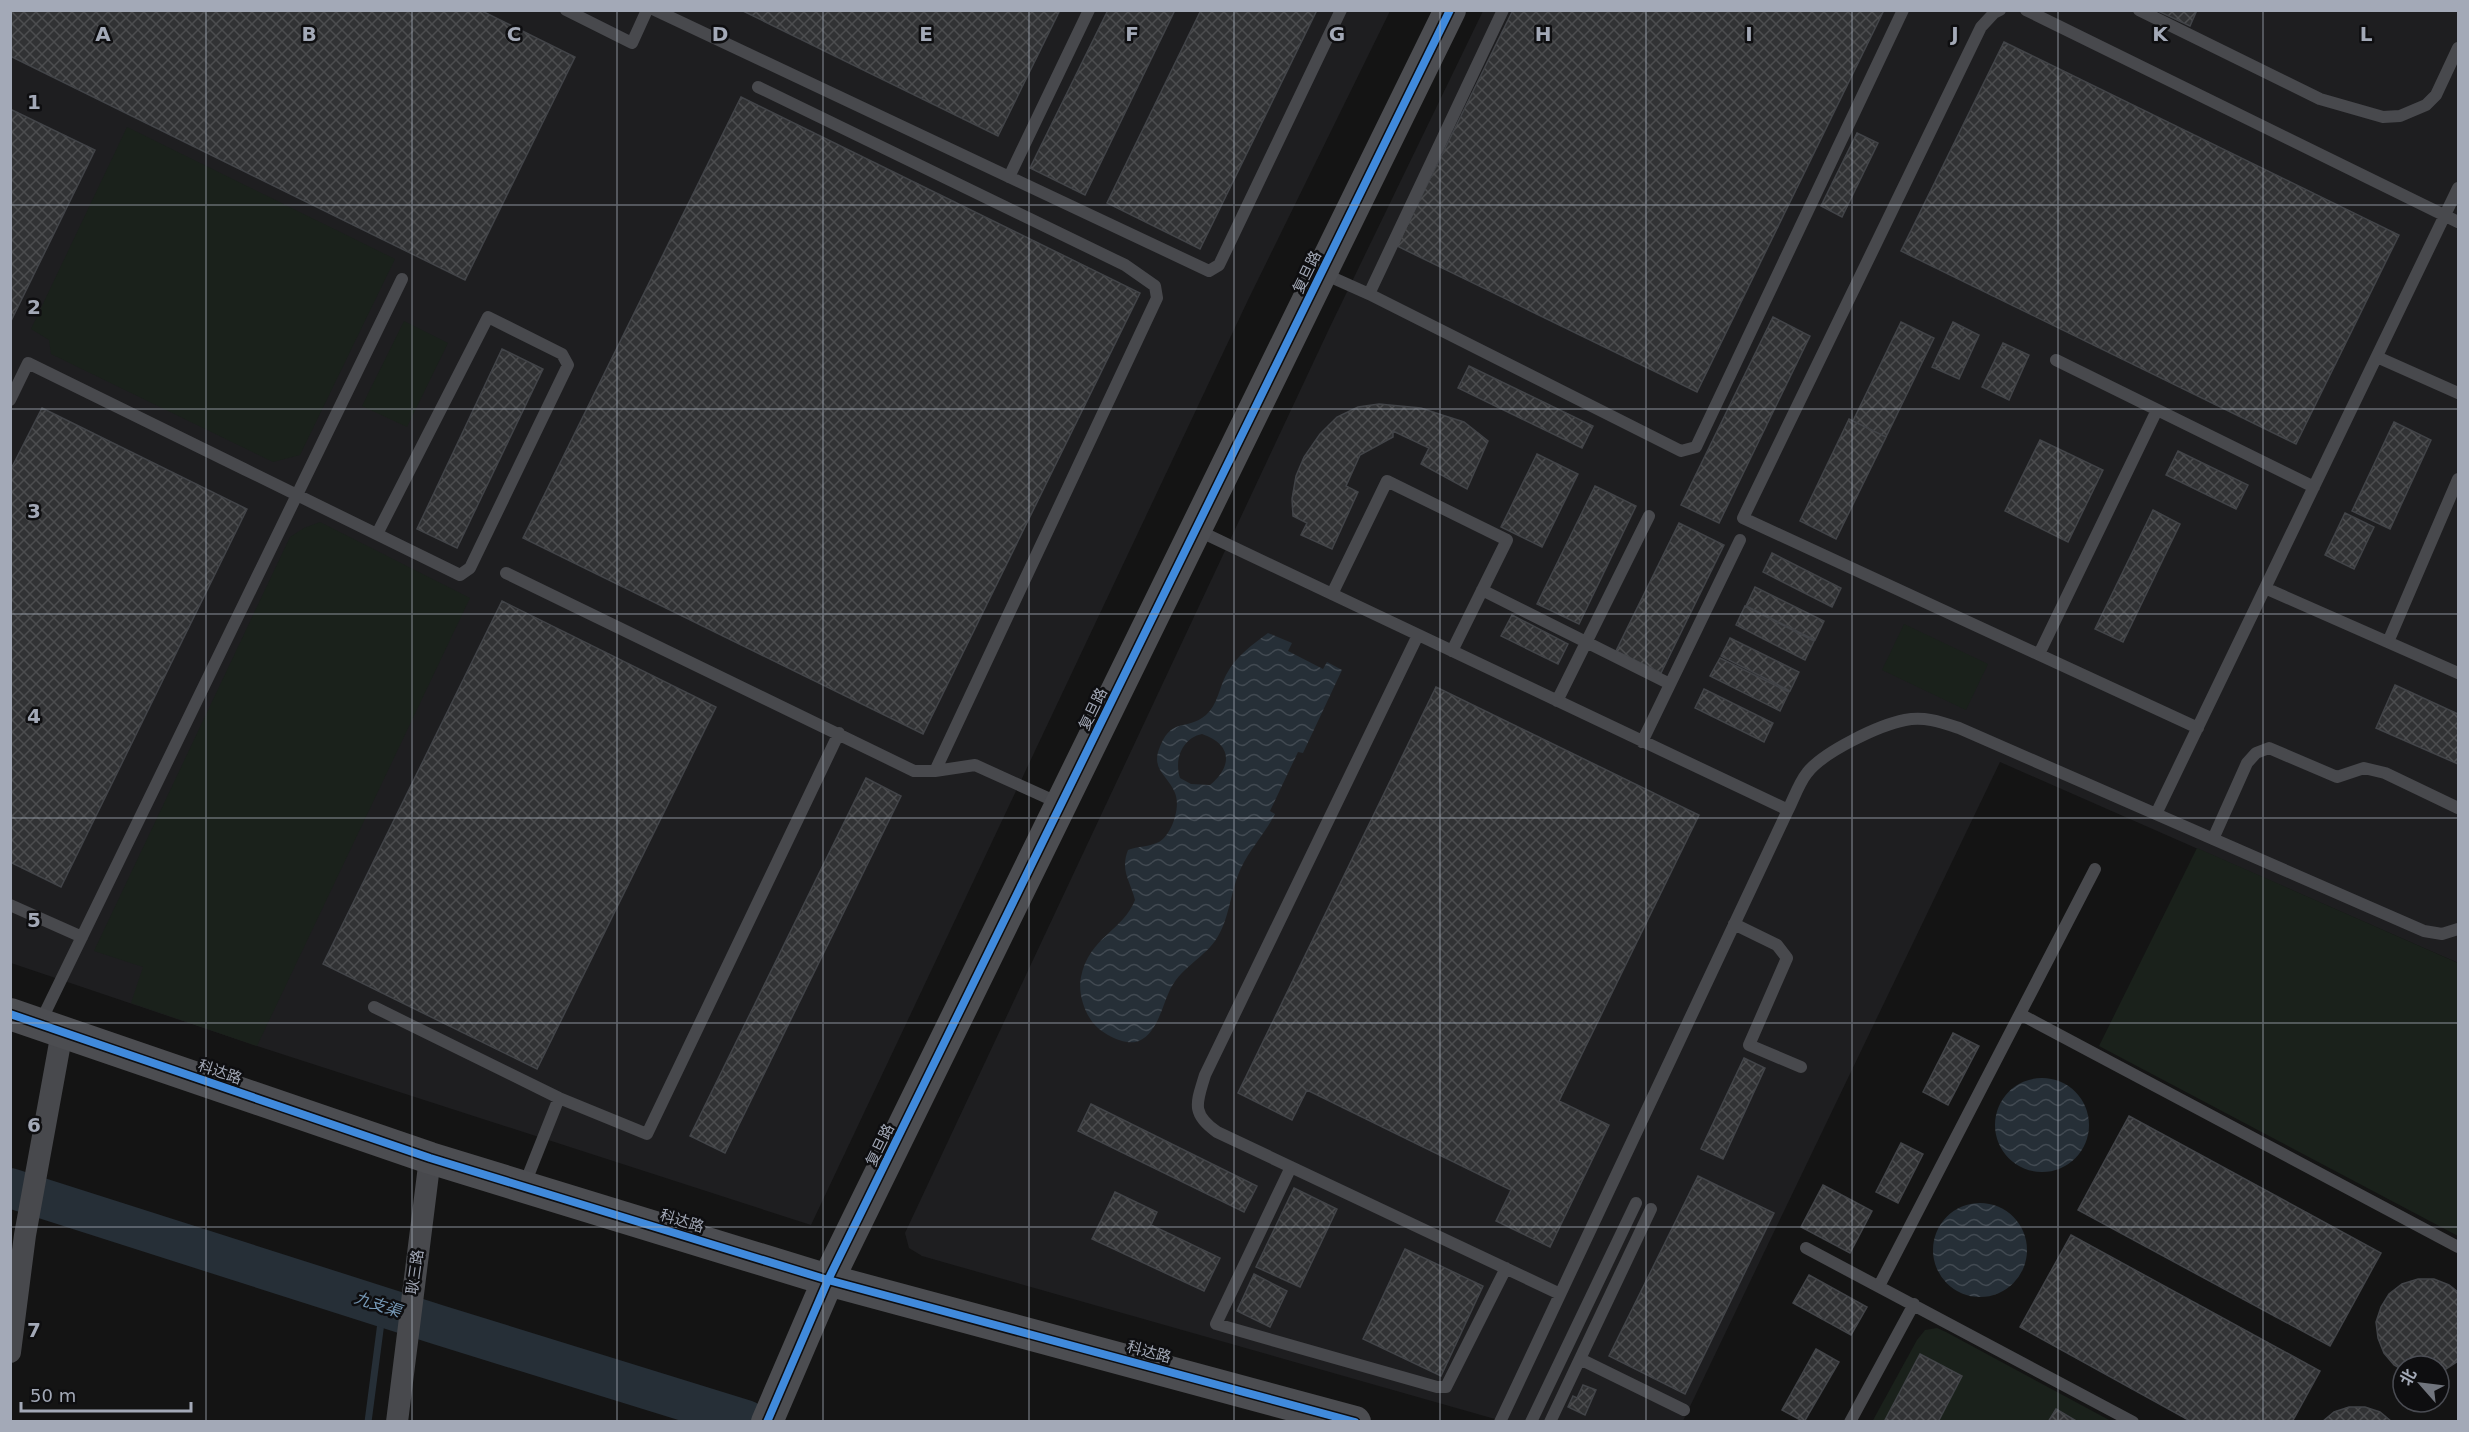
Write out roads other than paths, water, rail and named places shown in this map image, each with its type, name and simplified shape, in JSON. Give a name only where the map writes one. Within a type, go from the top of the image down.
[{"type":"street","name":"复旦路","points":[[767,1422],[828,1280],[1450,10]]},
{"type":"street","name":"科达路","points":[[10,1014],[430,1158],[828,1280],[1355,1422]]},
{"type":"street","points":[[10,1352],[25,1235],[51,1093],[51,1028]]},
{"type":"street","name":"耿三路","points":[[397,1422],[430,1158]]},
{"type":"lane","points":[[566,10],[632,43],[648,10]]},
{"type":"lane","points":[[655,10],[1209,271],[1215,270],[1341,10]]},
{"type":"lane","points":[[1009,177],[1089,10]]},
{"type":"lane","points":[[1369,294],[1503,10]]},
{"type":"lane","points":[[1322,273],[1369,294],[1681,451],[1696,447],[1903,10]]},
{"type":"lane","points":[[2000,10],[1981,27],[1743,518],[2198,728]]},
{"type":"lane","points":[[2026,10],[2458,222]]},
{"type":"lane","points":[[2139,10],[2320,99],[2383,117],[2400,116],[2426,105],[2436,95],[2458,48]]},
{"type":"lane","points":[[758,87],[1125,265],[1155,286],[1157,298],[935,771]]},
{"type":"lane","points":[[2156,814],[2458,188]]},
{"type":"lane","points":[[51,1028],[82,937],[402,279]]},
{"type":"lane","points":[[10,400],[28,363],[460,575],[470,568],[568,365],[562,354],[488,317],[377,534]]},
{"type":"lane","points":[[2377,357],[2458,393]]},
{"type":"lane","points":[[2056,360],[2314,487]]},
{"type":"lane","points":[[2039,654],[2157,410]]},
{"type":"lane","points":[[2388,642],[2458,479]]},
{"type":"lane","points":[[1332,594],[1387,481],[1507,540],[1452,651]]},
{"type":"lane","points":[[1557,700],[1649,516]]},
{"type":"lane","points":[[1196,530],[1788,810]]},
{"type":"lane","points":[[1642,741],[1740,540]]},
{"type":"lane","points":[[506,573],[914,771],[935,771],[975,765],[1062,804]]},
{"type":"lane","points":[[2265,588],[2458,673]]},
{"type":"lane","points":[[1482,590],[1670,684]]},
{"type":"lane","points":[[1418,635],[1205,1075],[1196,1105],[1203,1122],[1217,1132],[1560,1294]]},
{"type":"lane","points":[[1500,1422],[1788,810],[1807,773],[1826,756],[1883,728],[1905,720],[1932,719],[1959,728],[2424,931],[2442,934],[2458,929]]},
{"type":"lane","points":[[374,1007],[559,1098],[646,1134],[838,733]]},
{"type":"lane","points":[[2213,839],[2247,763],[2256,753],[2269,748],[2337,777],[2364,768],[2385,773],[2458,808]]},
{"type":"lane","points":[[1878,1286],[2095,869]]},
{"type":"lane","points":[[10,905],[82,937]]},
{"type":"lane","points":[[1734,924],[1777,945],[1787,958],[1749,1045],[1801,1066]]},
{"type":"lane","points":[[2020,1014],[2458,1247]]},
{"type":"lane","points":[[524,1187],[559,1098]]},
{"type":"lane","points":[[1291,1167],[1216,1324],[1437,1387],[1446,1387],[1506,1268]]},
{"type":"lane","points":[[1531,1422],[1636,1203]]},
{"type":"lane","points":[[1550,1422],[1651,1209]]},
{"type":"lane","points":[[1806,1248],[2133,1422]]},
{"type":"lane","points":[[1850,1422],[1914,1304]]},
{"type":"lane","points":[[1580,1359],[1684,1410]]},
{"type":"water","points":[[1268,633],[1292,643],[1288,651],[1323,669],[1327,662],[1342,670],[1303,753],[1298,752],[1270,811],[1275,814],[1241,868],[1220,933],[1210,947],[1173,984],[1155,1026],[1150,1032],[1139,1041],[1120,1040],[1094,1025],[1082,999],[1080,982],[1085,963],[1091,952],[1130,911],[1135,900],[1125,870],[1128,850],[1159,842],[1168,833],[1174,820],[1177,799],[1160,769],[1157,759],[1158,752],[1163,740],[1173,729],[1199,720],[1210,711],[1230,668],[1245,651]],"holes":[[[1202,734],[1212,738],[1224,750],[1226,756],[1223,770],[1217,778],[1210,785],[1191,784],[1180,778],[1179,757],[1185,745],[1195,736]]]},
{"type":"water","points":[[2042,1078],[2060,1081],[2075,1092],[2086,1107],[2089,1125],[2086,1143],[2075,1158],[2060,1169],[2042,1172],[2024,1169],[2009,1158],[1998,1143],[1995,1125],[1998,1107],[2009,1092],[2024,1081]]},
{"type":"water","points":[[1980,1203],[1998,1206],[2013,1217],[2024,1232],[2027,1250],[2024,1268],[2013,1283],[1998,1294],[1980,1297],[1962,1294],[1947,1283],[1936,1268],[1933,1250],[1936,1232],[1947,1217],[1962,1206]]},
{"type":"waterway","name":"九支渠","points":[[10,1188],[746,1420]]},
{"type":"waterway","points":[[368,1422],[383,1307]]}]
